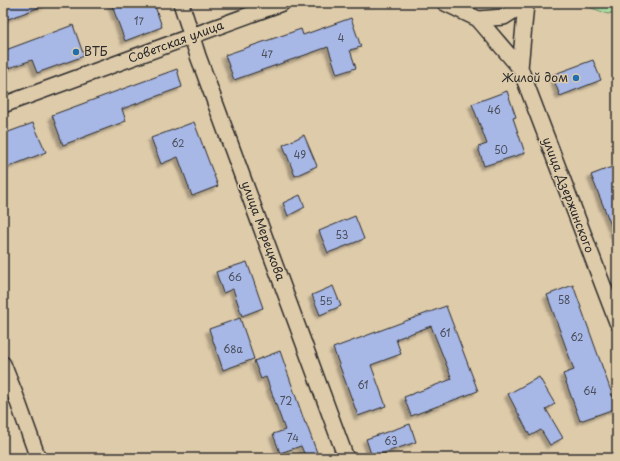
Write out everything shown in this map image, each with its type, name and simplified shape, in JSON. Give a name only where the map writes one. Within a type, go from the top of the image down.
[{"type":"street","name":"улица Мерецкова","points":[[181,3],[198,56],[346,458]]},
{"type":"street","name":"Советская улица","points":[[3,105],[282,3]]},
{"type":"street","points":[[445,3],[478,19],[504,17],[526,3]]},
{"type":"street","name":"улица Дзержинского","points":[[520,68],[526,3]]},
{"type":"street","name":"улица Дзержинского","points":[[478,19],[520,68],[617,322]]},
{"type":"street","points":[[3,364],[38,458]]},
{"type":"green space","points":[[483,3],[506,3],[493,8]]},
{"type":"green space","points":[[578,3],[617,3],[617,11],[608,14]]},
{"type":"building","points":[[3,3],[47,3],[48,4],[3,21]]},
{"type":"building","points":[[111,3],[154,3],[162,27],[125,41]]},
{"type":"building","points":[[351,18],[361,47],[350,50],[356,68],[337,74],[328,47],[234,80],[225,55],[301,29],[303,35]]},
{"type":"building","points":[[73,25],[84,56],[37,73],[32,60],[3,70],[3,51]]},
{"type":"building","name":"Жилой дом","points":[[593,60],[601,80],[560,96],[552,75]]},
{"type":"building","points":[[177,69],[182,87],[122,109],[126,121],[63,145],[52,115]]},
{"type":"building","points":[[507,91],[516,117],[513,118],[525,153],[484,166],[478,147],[487,144],[472,104]]},
{"type":"building","points":[[194,122],[218,186],[192,196],[178,157],[161,164],[151,138]]},
{"type":"building","points":[[33,123],[46,152],[3,169],[3,134]]},
{"type":"building","points":[[304,135],[317,166],[295,176],[283,145]]},
{"type":"building","points":[[617,165],[617,237],[616,238],[591,175]]},
{"type":"building","points":[[300,195],[305,207],[288,216],[283,203]]},
{"type":"building","points":[[355,216],[364,239],[328,253],[319,231]]},
{"type":"building","points":[[247,262],[263,308],[242,316],[233,289],[223,293],[216,272]]},
{"type":"building","points":[[573,285],[617,408],[580,421],[563,374],[574,370],[547,295]]},
{"type":"building","points":[[333,286],[341,306],[320,315],[312,295]]},
{"type":"building","points":[[446,306],[478,391],[411,416],[404,397],[452,379],[431,326],[396,339],[401,354],[371,365],[386,406],[358,416],[333,348]]},
{"type":"building","points":[[240,318],[254,359],[223,370],[209,329]]},
{"type":"building","points":[[280,351],[319,458],[306,458],[301,446],[280,453],[273,434],[285,430],[266,377],[261,379],[254,361]]},
{"type":"building","points":[[539,377],[555,404],[546,409],[563,438],[550,445],[541,430],[530,436],[508,394]]},
{"type":"building","points":[[410,424],[416,442],[372,457],[366,439]]},
{"type":"place","name":"ВТБ","points":[[76,52]]},
{"type":"place","name":"Жилой дом","points":[[576,78]]}]
